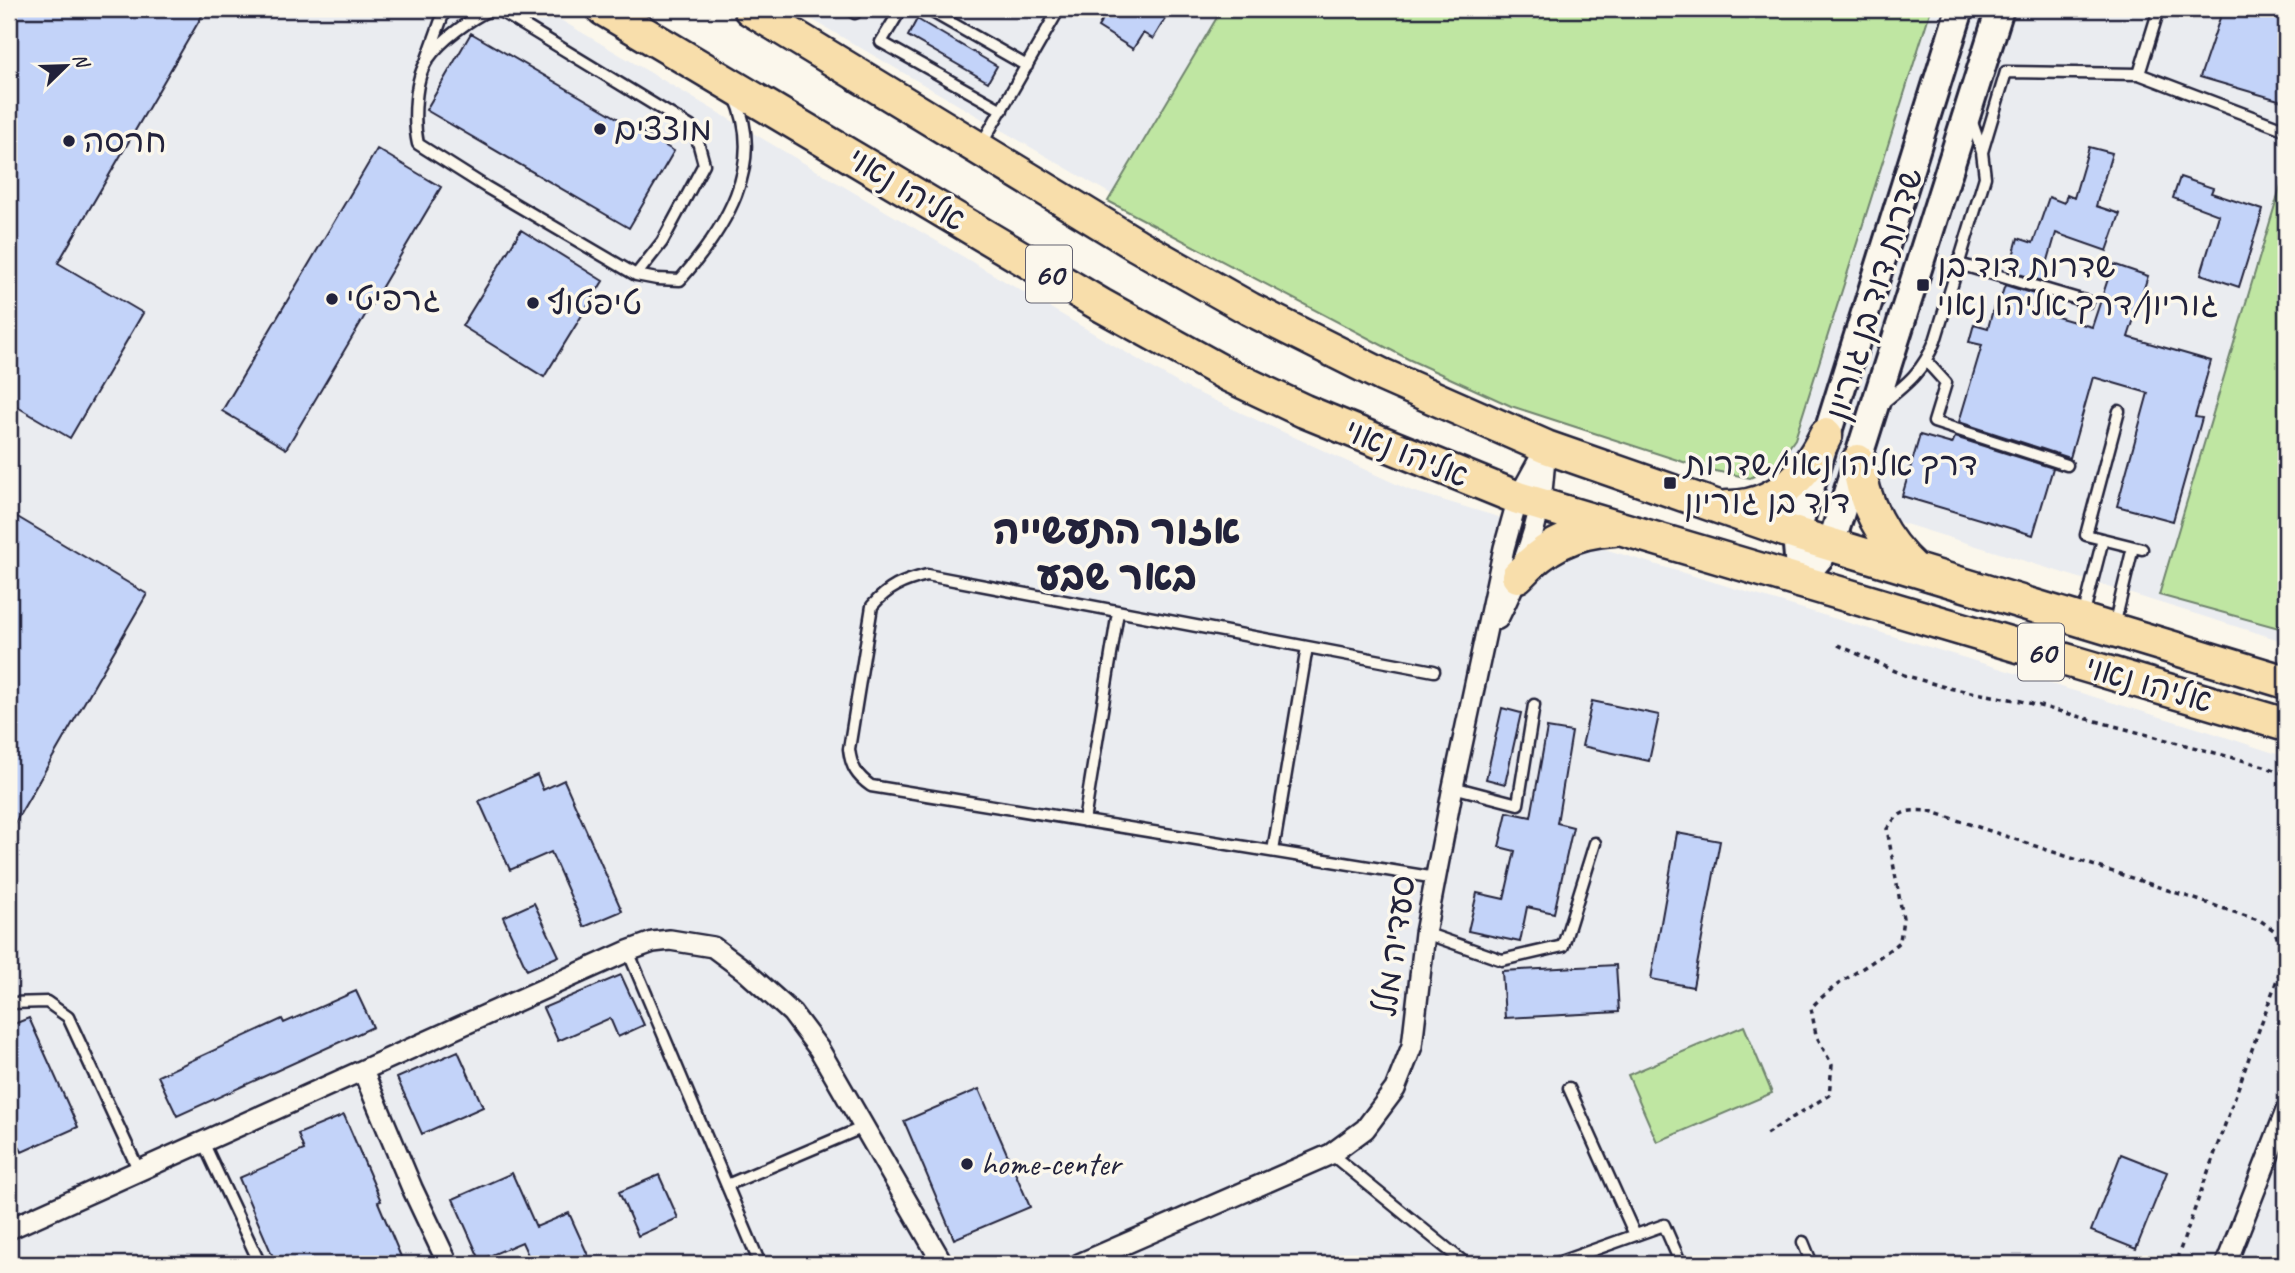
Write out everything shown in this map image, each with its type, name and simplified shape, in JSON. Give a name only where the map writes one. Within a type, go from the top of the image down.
[{"type":"highway","name":"אליהו נאוי","points":[[603,9],[1101,305],[1228,375],[1304,411],[1529,501],[2285,725]]},
{"type":"highway","name":"אליהו נאוי","points":[[750,9],[1137,245],[1251,309],[1382,375],[1546,447],[1796,534],[2286,682]]},
{"type":"highway","points":[[1722,507],[1756,505],[1784,489],[1812,463],[1826,435]]},
{"type":"highway","points":[[1858,461],[1861,483],[1873,515],[1891,545],[1915,570]]},
{"type":"highway","points":[[1518,576],[1543,551],[1558,542],[1592,531],[1625,528]]},
{"type":"main road","name":"שדרות דוד בן גוריון","points":[[1800,582],[1796,534],[1960,9]]},
{"type":"main road","name":"שדרות דוד בן גוריון","points":[[1800,582],[1831,544],[2000,9]]},
{"type":"street","name":"סעדיה מלל","points":[[1485,646],[1518,576],[1529,501],[1546,447]]},
{"type":"street","name":"סעדיה מלל","points":[[1079,1264],[1331,1154],[1365,1129],[1395,1089],[1412,1046],[1425,933],[1504,548],[1529,501]]},
{"type":"street","points":[[9,1229],[628,951],[653,942],[670,940],[713,947],[744,970],[792,1013],[818,1049],[943,1264]]},
{"type":"street","points":[[363,1071],[412,1188],[448,1264]]},
{"type":"street","points":[[2226,1264],[2286,1111]]},
{"type":"lane","points":[[445,9],[417,93],[414,123],[418,144],[636,275],[680,280],[705,252],[739,191],[747,153],[738,102],[729,83]]},
{"type":"lane","points":[[427,60],[467,20],[491,9]]},
{"type":"lane","points":[[497,9],[691,127],[697,138],[705,164],[662,242],[636,275]]},
{"type":"lane","points":[[901,9],[881,42],[1002,110]]},
{"type":"lane","points":[[927,9],[1027,66]]},
{"type":"lane","points":[[979,149],[1059,9]]},
{"type":"lane","points":[[2139,74],[2159,9]]},
{"type":"lane","points":[[1982,152],[2006,72],[2139,74],[2281,128]]},
{"type":"lane","points":[[1874,409],[1914,377],[1926,361],[1959,264],[1985,177],[1982,152],[1969,110]]},
{"type":"lane","points":[[1959,264],[2088,302]]},
{"type":"lane","points":[[1926,361],[1946,383],[1934,422],[2067,465]]},
{"type":"lane","points":[[2113,630],[2137,548],[2086,535],[2119,411]]},
{"type":"lane","points":[[2082,620],[2103,539]]},
{"type":"lane","points":[[1434,671],[927,575],[900,582],[883,593],[872,606],[849,749],[851,763],[858,776],[871,786],[1436,878]]},
{"type":"lane","points":[[1084,821],[1118,611]]},
{"type":"lane","points":[[1273,851],[1307,647]]},
{"type":"lane","points":[[1453,788],[1518,804],[1534,705]]},
{"type":"lane","points":[[1425,933],[1502,960],[1563,946],[1595,843]]},
{"type":"lane","points":[[628,951],[761,1264]]},
{"type":"lane","points":[[9,1003],[47,1002],[68,1017],[139,1171]]},
{"type":"lane","points":[[1569,1088],[1634,1235]]},
{"type":"lane","points":[[727,1185],[864,1127]]},
{"type":"lane","points":[[204,1142],[260,1264]]},
{"type":"lane","points":[[1331,1154],[1466,1264]]},
{"type":"lane","points":[[1554,1264],[1664,1225],[1681,1264]]},
{"type":"lane","points":[[1803,1242],[1812,1264]]},
{"type":"path","points":[[1838,645],[1904,675],[1948,688],[2021,701],[2264,766],[2286,775]]},
{"type":"path","points":[[1766,1134],[1829,1095],[1832,1065],[1816,1035],[1811,1008],[1825,992],[1883,956],[1900,941],[1903,918],[1887,829],[1897,815],[1910,810],[1930,811],[2260,920],[2275,931],[2284,960],[2175,1264]]},
{"type":"shaded area","points":[[9,9],[542,9],[1183,386],[1409,490],[2286,757],[2286,1264],[9,1264]]},
{"type":"shaded area","points":[[794,9],[2286,9],[2286,642],[1886,518],[1434,355],[1212,253]]},
{"type":"green space","points":[[1222,9],[1931,9],[1795,439],[1775,467],[1750,478],[1705,469],[1511,406],[1408,359],[1108,201]]},
{"type":"green space","points":[[2286,168],[2286,630],[2159,595]]},
{"type":"green space","points":[[1744,1026],[1772,1093],[1657,1142],[1628,1075]]},
{"type":"building","name":"חרסה","points":[[14,9],[206,9],[58,263],[143,313],[70,438],[9,402],[9,18]]},
{"type":"building","points":[[1109,9],[1171,9],[1153,39],[1143,33],[1133,49],[1098,27]]},
{"type":"building","points":[[2223,9],[2286,9],[2286,88],[2282,101],[2200,77]]},
{"type":"building","points":[[917,19],[997,66],[988,82],[908,36]]},
{"type":"building","points":[[471,33],[674,151],[629,228],[426,110]]},
{"type":"building","points":[[2089,147],[2112,153],[2096,206],[2120,214],[2107,251],[2056,233],[2042,281],[2009,271],[2018,238],[2033,243],[2049,197],[2064,203],[2067,195],[2074,198]]},
{"type":"building","name":"גרפיטי","points":[[377,149],[441,187],[286,449],[222,411]]},
{"type":"building","points":[[2180,177],[2213,188],[2211,193],[2263,210],[2239,287],[2201,274],[2219,215],[2173,198]]},
{"type":"building","name":"טיפטוף","points":[[521,230],[603,281],[544,377],[462,326]]},
{"type":"building","points":[[2113,264],[2148,276],[2128,337],[2211,361],[2195,417],[2202,418],[2173,521],[2117,506],[2148,393],[2093,377],[2070,458],[1959,422],[1982,345],[1969,342],[1974,324],[1988,328],[1996,299],[2000,300],[2005,285],[2037,295],[2033,310],[2092,327]]},
{"type":"building","points":[[1920,435],[1952,444],[1955,437],[2053,468],[2033,535],[1902,496]]},
{"type":"building","points":[[9,512],[147,594],[9,833]]},
{"type":"building","points":[[1592,701],[1659,715],[1649,761],[1582,746]]},
{"type":"building","points":[[1502,708],[1521,713],[1505,784],[1486,779]]},
{"type":"building","points":[[1547,728],[1572,732],[1557,823],[1573,827],[1554,913],[1527,907],[1520,942],[1468,931],[1477,893],[1504,899],[1515,851],[1499,847],[1507,812],[1531,817]]},
{"type":"building","points":[[537,775],[543,790],[564,780],[622,911],[584,927],[551,852],[510,870],[479,801]]},
{"type":"building","points":[[1677,833],[1720,841],[1693,987],[1651,979]]},
{"type":"building","points":[[534,903],[559,956],[527,970],[503,917]]},
{"type":"building","points":[[1616,965],[1619,1012],[1505,1018],[1502,971]]},
{"type":"building","points":[[621,975],[644,1025],[618,1037],[610,1018],[558,1041],[543,1008]]},
{"type":"building","points":[[356,991],[373,1027],[177,1116],[158,1076],[282,1019],[284,1023]]},
{"type":"building","points":[[29,1018],[78,1127],[22,1152],[19,1146],[9,1150],[9,1026]]},
{"type":"building","points":[[458,1051],[483,1107],[422,1134],[397,1078]]},
{"type":"building","name":"home-center","points":[[979,1089],[1030,1207],[954,1239],[904,1121]]},
{"type":"building","points":[[344,1115],[381,1201],[378,1202],[404,1264],[276,1264],[239,1178],[304,1150],[298,1134]]},
{"type":"building","points":[[2121,1154],[2167,1172],[2136,1249],[2091,1231]]},
{"type":"building","points":[[512,1173],[536,1227],[569,1213],[592,1264],[532,1264],[522,1242],[480,1260],[453,1199]]},
{"type":"building","points":[[659,1175],[678,1218],[638,1236],[619,1192]]},
{"type":"place","name":"מוצצים","points":[[600,129]]},
{"type":"place","name":"חרסה","points":[[69,141]]},
{"type":"place","name":"שדרות דוד בן גוריון/דרך אליהו נאוי","points":[[1923,285]]},
{"type":"place","name":"גרפיטי","points":[[332,299]]},
{"type":"place","name":"טיפטוף","points":[[533,303]]},
{"type":"place","name":"דרך אליהו נאוי/שדרות דוד בן גוריון","points":[[1670,483]]},
{"type":"place","name":"home-center","points":[[967,1164]]},
{"type":"district","name":"אזור התעשייה באר שבע","points":[[1117,553]]}]
